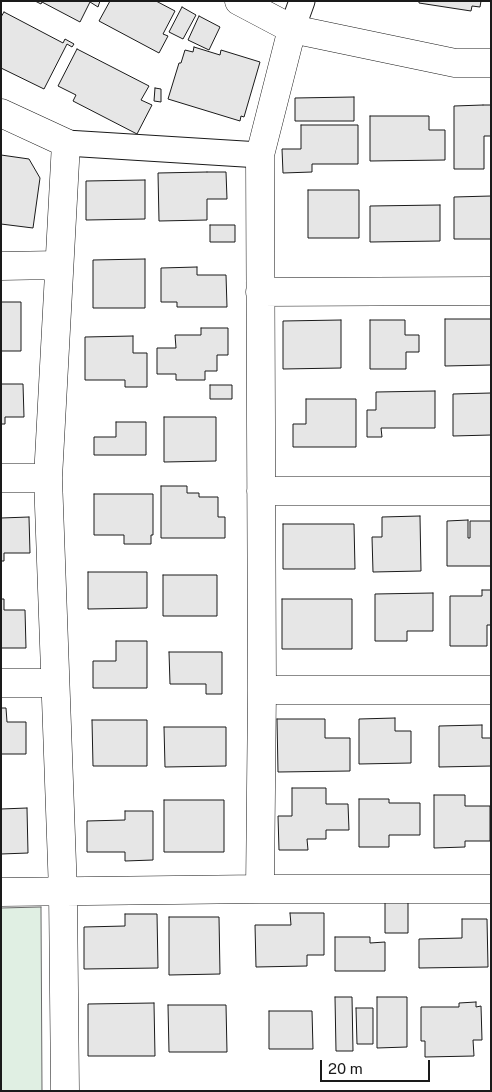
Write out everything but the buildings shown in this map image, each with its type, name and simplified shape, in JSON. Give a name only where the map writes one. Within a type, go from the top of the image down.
[{"type":"street","points":[[239,1],[292,28],[455,63],[491,63]]},
{"type":"street","points":[[260,889],[262,690],[260,155],[292,28],[302,1]]},
{"type":"street","points":[[1,113],[66,143],[260,155]]},
{"type":"street","points":[[65,1091],[63,892],[48,478],[66,143]]},
{"type":"street","points":[[1,266],[59,265]]},
{"type":"street","points":[[260,292],[491,291]]},
{"type":"street","points":[[1,478],[48,478]]},
{"type":"street","points":[[261,491],[491,491]]},
{"type":"street","points":[[1,683],[55,683]]},
{"type":"street","points":[[262,690],[491,690]]},
{"type":"street","points":[[1,892],[491,889]]},
{"type":"green space","points":[[41,907],[42,1091],[1,1091],[1,908]]}]
